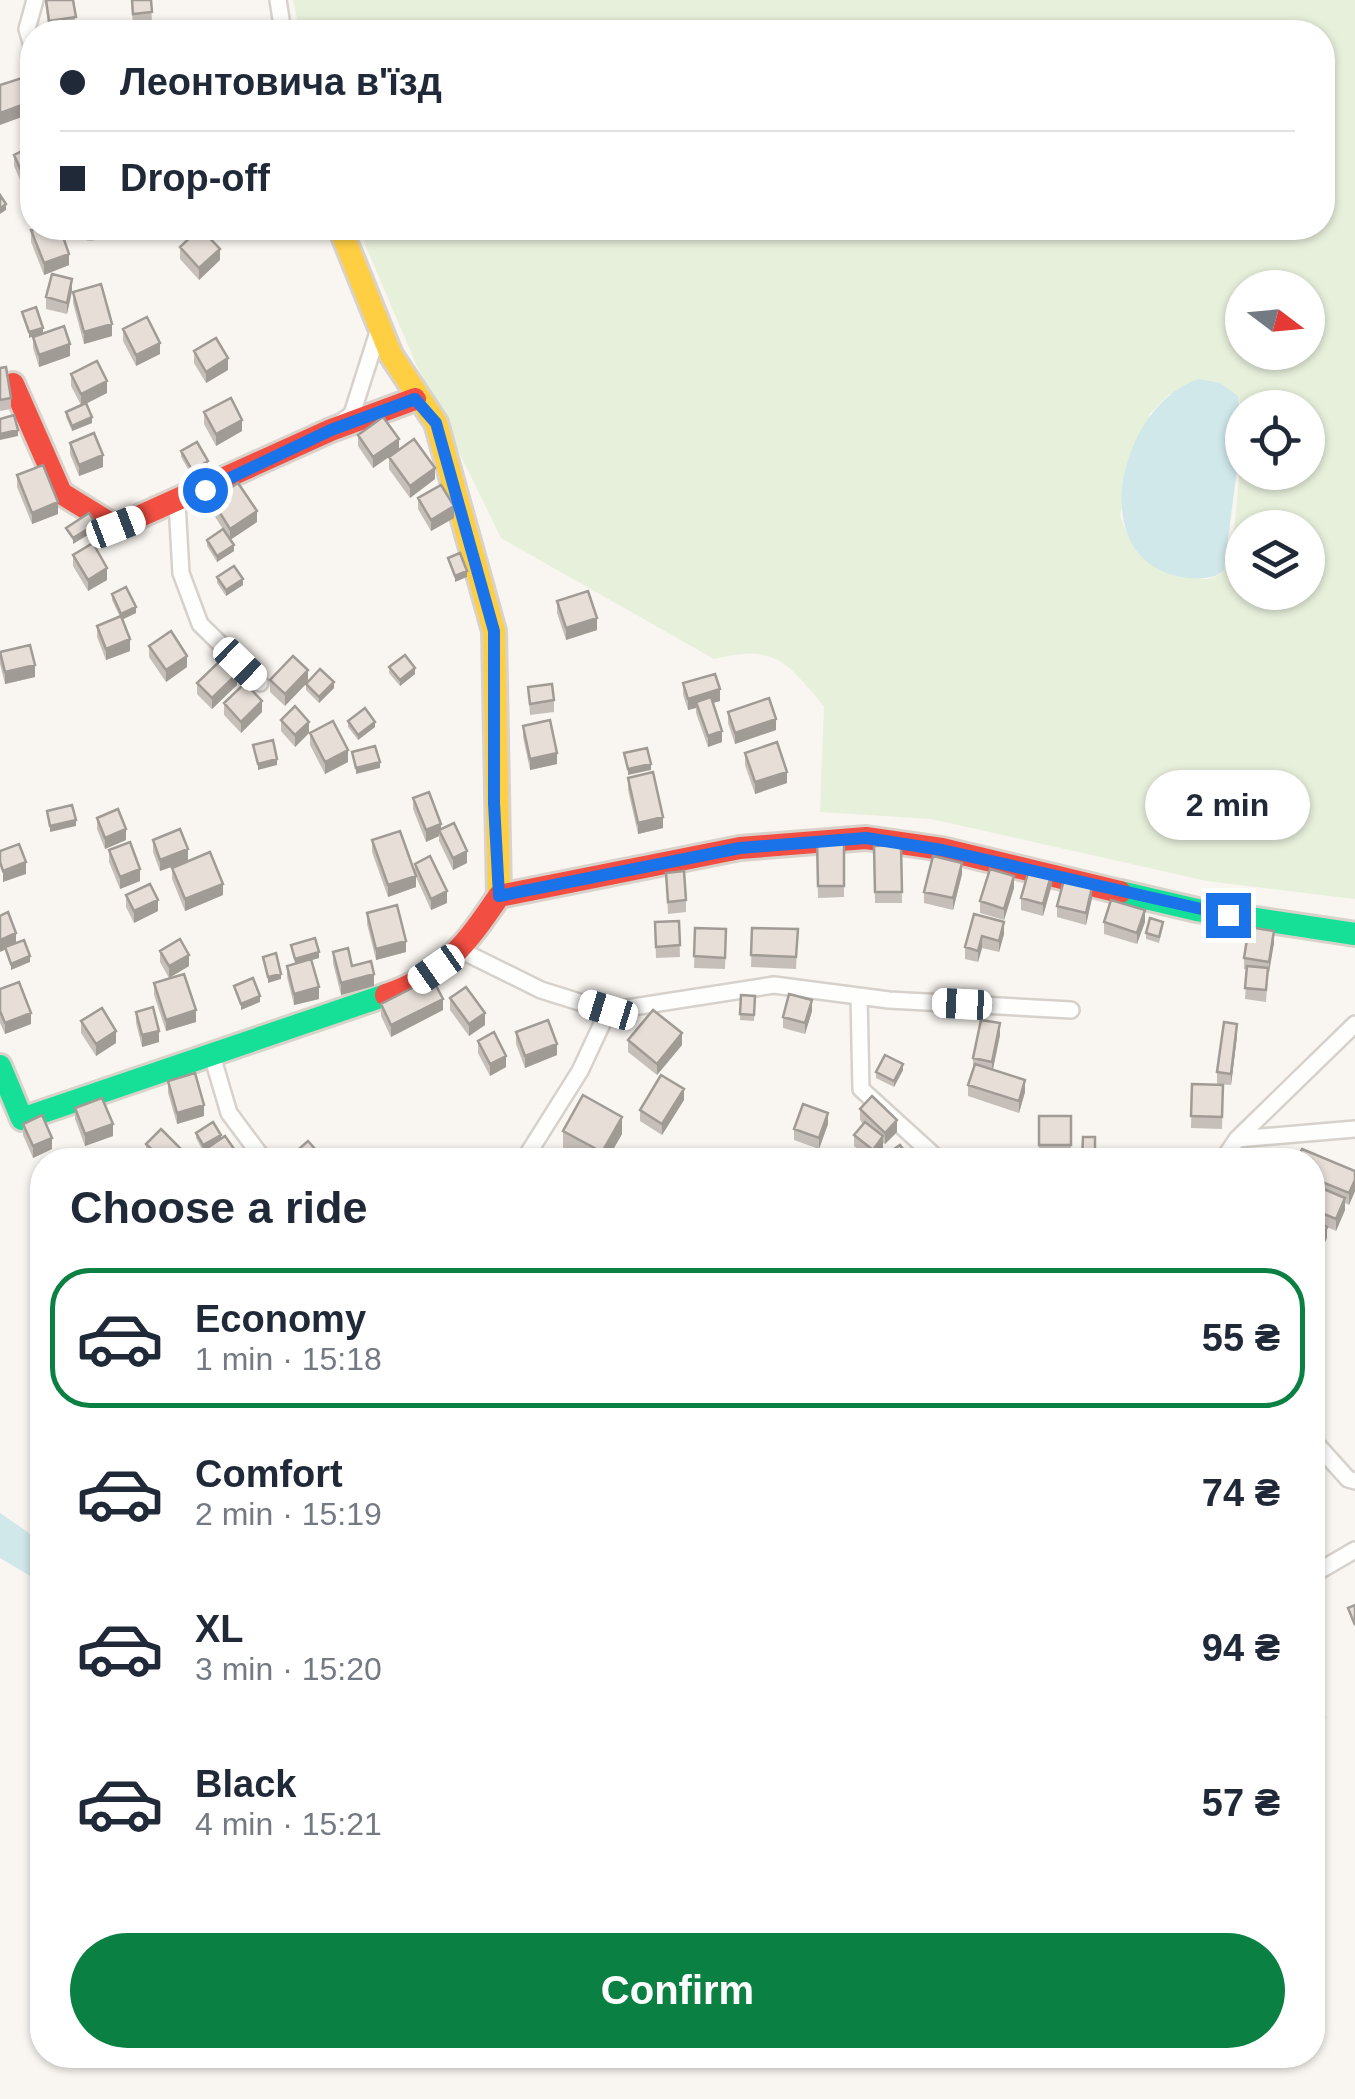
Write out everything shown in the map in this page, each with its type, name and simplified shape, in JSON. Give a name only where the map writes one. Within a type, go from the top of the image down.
[{"type":"street","points":[[0,1066],[22,1119],[410,987],[462,951],[499,896],[494,803],[494,631],[436,423],[415,399],[378,332],[344,240]]},
{"type":"street","points":[[331,430],[352,414],[378,332]]},
{"type":"street","points":[[12,384],[61,493],[116,527],[177,504],[331,430],[415,399]]},
{"type":"street","points":[[177,504],[181,573],[200,624],[260,683]]},
{"type":"street","points":[[499,896],[740,848],[866,838],[942,850],[1196,910],[1355,934]]},
{"type":"street","points":[[462,951],[542,990],[608,1010],[774,986],[859,996],[1071,1010]]},
{"type":"street","points":[[859,996],[862,1089],[926,1148]]},
{"type":"street","points":[[532,1148],[580,1071],[608,1010]]},
{"type":"street","points":[[1230,1148],[1355,1024]]},
{"type":"street","points":[[211,1052],[229,1113],[255,1148]]},
{"type":"street","points":[[1236,1139],[1355,1129]]},
{"type":"street","points":[[1325,1454],[1348,1480],[1355,1481]]},
{"type":"street","points":[[1325,1567],[1355,1550]]},
{"type":"green space","points":[[293,0],[1355,0],[1355,899],[1207,881],[931,819],[820,812],[824,706],[789,667],[766,655],[714,659],[501,538],[416,364],[363,240],[1335,240],[1335,20],[297,20]],"holes":[[[1225,390],[1325,390],[1325,490],[1238,490],[1237,510],[1325,510],[1325,610],[1225,610],[1225,566],[1220,574],[1208,579],[1180,574],[1143,554],[1127,533],[1120,514],[1150,414],[1169,394],[1225,396]]]},
{"type":"water","points":[[1199,379],[1220,383],[1230,390],[1225,390],[1225,490],[1234,490],[1232,510],[1225,510],[1224,570],[1212,577],[1188,578],[1154,567],[1133,545],[1123,516],[1123,483],[1132,449],[1149,418],[1171,394]]},
{"type":"water","points":[[0,1513],[30,1534],[30,1576],[0,1558]]},
{"type":"building","points":[[46,0],[73,0],[76,17],[49,20]]},
{"type":"building","points":[[132,0],[151,0],[152,12],[133,14]]},
{"type":"building","points":[[20,79],[20,106],[0,113],[0,85]]},
{"type":"building","points":[[35,240],[64,240],[69,254],[44,263]]},
{"type":"building","points":[[187,240],[211,240],[220,249],[199,268],[180,247]]},
{"type":"building","points":[[52,274],[72,279],[67,303],[46,297]]},
{"type":"building","points":[[101,284],[112,324],[84,332],[73,292]]},
{"type":"building","points":[[36,307],[43,328],[29,332],[22,312]]},
{"type":"building","points":[[147,317],[160,343],[136,355],[123,329]]},
{"type":"building","points":[[64,326],[70,344],[39,355],[33,337]]},
{"type":"building","points":[[216,338],[228,358],[206,372],[194,351]]},
{"type":"building","points":[[97,361],[107,381],[81,394],[71,374]]},
{"type":"building","points":[[6,367],[11,398],[0,400],[0,368]]},
{"type":"building","points":[[231,398],[242,420],[216,434],[204,412]]},
{"type":"building","points":[[86,403],[92,417],[72,426],[66,412]]},
{"type":"building","points":[[14,415],[18,430],[0,434],[0,419]]},
{"type":"building","points":[[383,417],[399,439],[373,457],[358,435]]},
{"type":"building","points":[[94,433],[103,455],[79,465],[70,443]]},
{"type":"building","points":[[414,439],[435,468],[410,486],[389,457]]},
{"type":"building","points":[[197,442],[208,461],[192,470],[181,451]]},
{"type":"building","points":[[43,465],[58,502],[32,513],[17,475]]},
{"type":"building","points":[[238,483],[257,511],[230,529],[212,500]]},
{"type":"building","points":[[441,485],[454,506],[431,520],[418,498]]},
{"type":"building","points":[[89,513],[96,524],[73,538],[66,528]]},
{"type":"building","points":[[223,529],[234,545],[217,556],[207,540]]},
{"type":"building","points":[[93,543],[107,568],[88,580],[73,555]]},
{"type":"building","points":[[460,553],[467,571],[455,576],[448,558]]},
{"type":"building","points":[[234,566],[243,579],[226,590],[217,577]]},
{"type":"building","points":[[126,587],[136,607],[121,614],[112,594]]},
{"type":"building","points":[[588,591],[597,618],[566,628],[557,601]]},
{"type":"building","points":[[121,616],[130,639],[106,649],[97,626]]},
{"type":"building","points":[[171,631],[187,656],[166,670],[149,646]]},
{"type":"building","points":[[30,645],[35,665],[5,672],[0,652]]},
{"type":"building","points":[[405,655],[415,668],[400,680],[389,667]]},
{"type":"building","points":[[293,656],[308,670],[285,694],[270,680]]},
{"type":"building","points":[[223,658],[237,674],[212,698],[197,683]]},
{"type":"building","points":[[320,669],[334,682],[319,697],[306,684]]},
{"type":"building","points":[[715,674],[720,689],[688,699],[683,683]]},
{"type":"building","points":[[245,683],[262,701],[241,722],[224,703]]},
{"type":"building","points":[[552,684],[554,700],[530,704],[528,687]]},
{"type":"building","points":[[711,697],[722,731],[708,736],[696,702]]},
{"type":"building","points":[[769,698],[776,719],[735,733],[728,712]]},
{"type":"building","points":[[295,706],[309,722],[295,735],[281,720]]},
{"type":"building","points":[[365,708],[375,722],[358,735],[348,721]]},
{"type":"building","points":[[550,720],[557,753],[530,759],[523,726]]},
{"type":"building","points":[[333,721],[348,750],[325,762],[310,733]]},
{"type":"building","points":[[273,740],[277,759],[258,764],[253,745]]},
{"type":"building","points":[[777,742],[787,772],[755,782],[745,753]]},
{"type":"building","points":[[375,746],[380,762],[356,768],[352,752]]},
{"type":"building","points":[[647,748],[651,764],[628,769],[624,753]]},
{"type":"building","points":[[653,772],[663,817],[638,823],[628,778]]},
{"type":"building","points":[[429,792],[441,824],[426,830],[413,798]]},
{"type":"building","points":[[72,805],[76,820],[50,826],[47,811]]},
{"type":"building","points":[[118,809],[126,829],[105,838],[97,818]]},
{"type":"building","points":[[454,823],[467,851],[453,858],[439,830]]},
{"type":"building","points":[[180,829],[188,849],[160,860],[153,840]]},
{"type":"building","points":[[400,831],[416,876],[388,885],[372,840]]},
{"type":"building","points":[[817,838],[844,838],[844,886],[818,886]]},
{"type":"building","points":[[130,842],[140,869],[120,877],[109,850]]},
{"type":"building","points":[[19,844],[26,862],[3,871],[0,851]]},
{"type":"building","points":[[901,845],[902,892],[875,892],[874,846]]},
{"type":"building","points":[[210,852],[223,884],[185,899],[172,868]]},
{"type":"building","points":[[430,856],[447,891],[431,899],[415,864]]},
{"type":"building","points":[[933,856],[962,863],[953,898],[924,892]]},
{"type":"building","points":[[1030,866],[1052,872],[1043,904],[1021,898]]},
{"type":"building","points":[[990,869],[1014,876],[1004,909],[980,901]]},
{"type":"building","points":[[684,871],[686,900],[668,902],[666,873]]},
{"type":"building","points":[[1064,880],[1092,887],[1086,913],[1057,906]]},
{"type":"building","points":[[150,884],[158,900],[134,911],[126,895]]},
{"type":"building","points":[[1111,900],[1145,910],[1137,933],[1104,922]]},
{"type":"building","points":[[397,905],[406,941],[376,949],[367,913]]},
{"type":"building","points":[[8,912],[16,933],[0,940],[0,916]]},
{"type":"building","points":[[974,914],[1004,922],[999,941],[982,936],[978,951],[965,947]]},
{"type":"building","points":[[1150,918],[1163,922],[1159,937],[1146,933]]},
{"type":"building","points":[[679,921],[680,945],[656,947],[655,922]]},
{"type":"building","points":[[1249,927],[1274,931],[1269,962],[1244,958]]},
{"type":"building","points":[[695,928],[726,929],[725,958],[694,956]]},
{"type":"building","points":[[752,928],[798,929],[796,957],[751,955]]},
{"type":"building","points":[[315,938],[319,952],[295,959],[291,945]]},
{"type":"building","points":[[180,939],[189,955],[169,966],[160,951]]},
{"type":"building","points":[[24,940],[30,956],[11,964],[5,947]]},
{"type":"building","points":[[348,948],[352,966],[371,961],[374,974],[341,983],[333,952]]},
{"type":"building","points":[[276,953],[281,974],[268,977],[263,957]]},
{"type":"building","points":[[311,959],[319,987],[294,994],[287,966]]},
{"type":"building","points":[[1247,966],[1268,968],[1266,990],[1245,988]]},
{"type":"building","points":[[184,974],[196,1010],[166,1020],[154,983]]},
{"type":"building","points":[[253,978],[260,996],[241,1004],[234,986]]},
{"type":"building","points":[[432,978],[443,999],[391,1025],[381,1004]]},
{"type":"building","points":[[19,982],[31,1013],[5,1023],[0,1011],[0,989]]},
{"type":"building","points":[[466,987],[485,1013],[469,1024],[450,998]]},
{"type":"building","points":[[789,994],[812,1000],[805,1023],[783,1017]]},
{"type":"building","points":[[741,995],[755,996],[754,1015],[740,1014]]},
{"type":"building","points":[[153,1007],[159,1031],[142,1035],[136,1012]]},
{"type":"building","points":[[102,1008],[116,1031],[96,1044],[81,1021]]},
{"type":"building","points":[[653,1010],[682,1033],[657,1064],[628,1040]]},
{"type":"building","points":[[548,1020],[557,1044],[525,1056],[516,1032]]},
{"type":"building","points":[[981,1020],[1000,1023],[992,1062],[973,1058]]},
{"type":"building","points":[[1224,1022],[1237,1024],[1231,1074],[1217,1072]]},
{"type":"building","points":[[494,1032],[506,1056],[490,1064],[478,1041]]},
{"type":"building","points":[[885,1055],[903,1064],[894,1081],[876,1072]]},
{"type":"building","points":[[975,1064],[1025,1080],[1019,1101],[968,1085]]},
{"type":"building","points":[[195,1073],[204,1105],[177,1113],[168,1081]]},
{"type":"building","points":[[661,1075],[684,1089],[662,1124],[640,1110]]},
{"type":"building","points":[[1192,1084],[1223,1085],[1222,1117],[1191,1116]]},
{"type":"building","points":[[583,1095],[622,1117],[604,1148],[595,1148],[563,1131]]},
{"type":"building","points":[[872,1096],[897,1120],[885,1133],[860,1109]]},
{"type":"building","points":[[102,1098],[113,1124],[85,1134],[75,1108]]},
{"type":"building","points":[[803,1104],[828,1113],[819,1138],[794,1129]]},
{"type":"building","points":[[42,1115],[52,1138],[33,1146],[23,1124]]},
{"type":"building","points":[[1039,1116],[1071,1116],[1071,1145],[1039,1145]]},
{"type":"building","points":[[213,1122],[221,1135],[203,1145],[196,1133]]},
{"type":"building","points":[[865,1122],[883,1136],[870,1148],[854,1135]]},
{"type":"building","points":[[161,1129],[180,1148],[150,1148],[146,1144]]},
{"type":"building","points":[[225,1136],[233,1148],[207,1148]]},
{"type":"building","points":[[1083,1137],[1095,1137],[1095,1148],[1083,1148]]},
{"type":"building","points":[[1325,1159],[1355,1171],[1349,1193],[1325,1183]]},
{"type":"building","points":[[1325,1190],[1345,1198],[1336,1219],[1325,1214]]},
{"type":"building","points":[[1355,1605],[1355,1625],[1348,1608]]},
{"type":"traffic: fast","points":[[1120,892],[1197,910],[1355,934]]},
{"type":"traffic: fast","points":[[0,1066],[22,1119],[386,995]]},
{"type":"traffic: slow","points":[[345,240],[391,355],[436,423],[494,631],[499,896]]},
{"type":"traffic: jam","points":[[13,384],[61,493],[116,527],[331,430],[415,399]]},
{"type":"traffic: jam","points":[[386,995],[423,978],[452,956],[499,896],[740,848],[866,838],[942,849],[1120,892]]},
{"type":"route","points":[[205,490],[331,430],[415,399],[436,423],[494,631],[494,803],[499,896],[740,848],[866,838],[942,850],[1228,915]]}]
